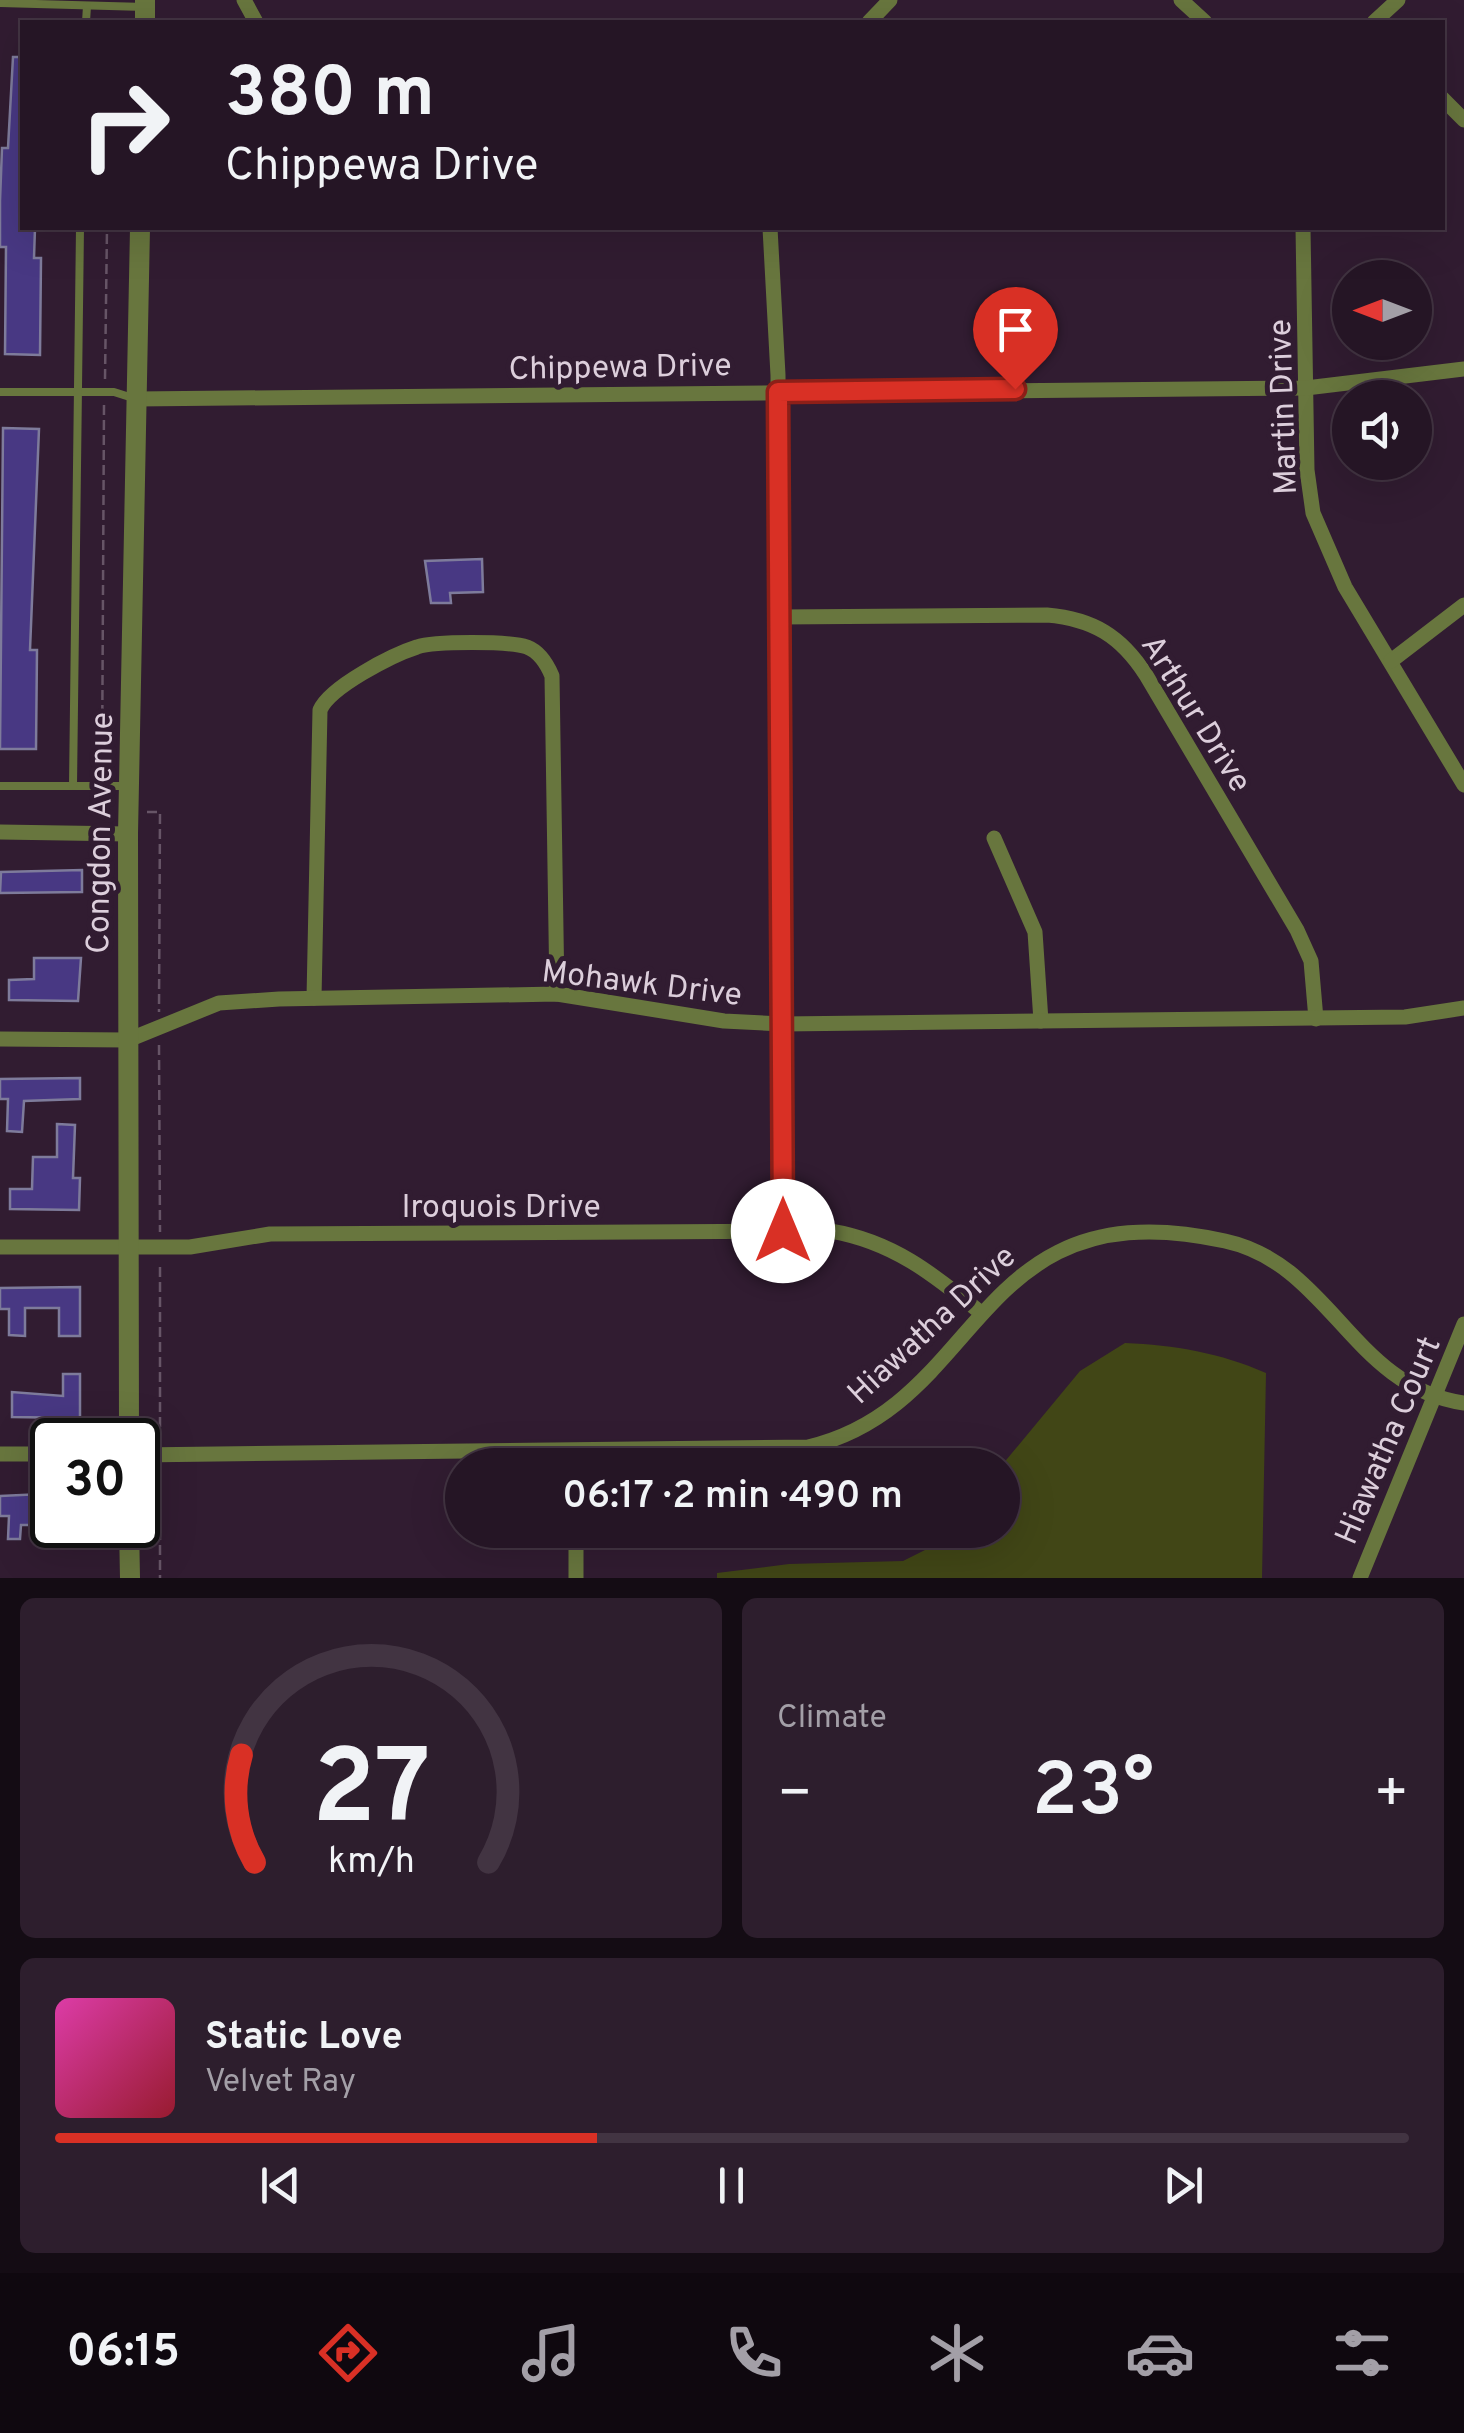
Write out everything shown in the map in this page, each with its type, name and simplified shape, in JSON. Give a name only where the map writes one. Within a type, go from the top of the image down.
[{"type":"street","points":[[871,20],[888,0]]},
{"type":"street","points":[[1180,0],[1204,20]]},
{"type":"street","points":[[1376,20],[1398,0]]},
{"type":"street","points":[[1445,101],[1464,120]]},
{"type":"street","name":"Congdon Avenue","points":[[128,1418],[128,834],[140,230]]},
{"type":"street","points":[[770,230],[775,260],[778,392],[783,1231]]},
{"type":"street","name":"Martin Drive","points":[[1303,230],[1307,470],[1321,539],[1464,785]]},
{"type":"street","name":"Chippewa Drive","points":[[136,398],[1306,388],[1464,368]]},
{"type":"street","points":[[1390,660],[1464,604]]},
{"type":"street","name":"Arthur Drive","points":[[779,618],[1047,615],[1095,624],[1115,637],[1146,674],[1297,930],[1310,960],[1316,1019]]},
{"type":"street","points":[[314,998],[320,710],[334,691],[411,649],[433,645],[525,646],[542,659],[552,676],[557,994]]},
{"type":"street","points":[[0,832],[128,834]]},
{"type":"street","points":[[994,838],[1035,932],[1041,1020]]},
{"type":"street","name":"Mohawk Drive","points":[[0,1039],[128,1040],[219,1003],[314,998],[557,994],[724,1021],[782,1024],[1316,1019],[1417,1016],[1464,1008]]},
{"type":"street","name":"Iroquois Drive","points":[[0,1247],[190,1247],[270,1234],[848,1234],[889,1247],[928,1270],[980,1312]]},
{"type":"street","name":"Hiawatha Drive","points":[[795,1448],[838,1438],[892,1407],[980,1312],[1026,1269],[1077,1244],[1127,1236],[1220,1240],[1251,1249],[1290,1270],[1374,1360],[1406,1384],[1464,1403]]},
{"type":"street","name":"Hiawatha Court","points":[[1360,1578],[1464,1324]]},
{"type":"street","points":[[0,1454],[30,1454]]},
{"type":"street","name":"Hiawatha Drive","points":[[160,1455],[445,1458]]},
{"type":"street","points":[[129,1548],[130,1578]]},
{"type":"street","points":[[576,1548],[576,1578]]},
{"type":"lane","points":[[0,3],[145,10]]},
{"type":"lane","points":[[86,20],[87,6]]},
{"type":"lane","points":[[73,786],[80,230]]},
{"type":"lane","points":[[1,392],[114,392],[136,398]]},
{"type":"lane","points":[[0,786],[129,786]]},
{"type":"path","points":[[105,381],[107,230]]},
{"type":"path","points":[[102,776],[104,405]]},
{"type":"path","points":[[144,812],[160,812],[159,1012]]},
{"type":"path","points":[[159,1045],[160,1236]]},
{"type":"path","points":[[160,1261],[160,1418]]},
{"type":"path","points":[[160,1548],[160,1578]]},
{"type":"green space","points":[[1125,1343],[1197,1351],[1266,1373],[1262,1578],[717,1578],[717,1573],[789,1564],[903,1561],[929,1548],[1020,1548],[1020,1448],[1016,1448],[1080,1371]]},
{"type":"building","points":[[13,57],[20,57],[20,230],[35,230],[34,258],[41,258],[40,355],[5,354],[6,247],[0,247],[0,201],[2,148],[8,148]]},
{"type":"building","points":[[3,428],[39,429],[30,650],[37,650],[36,749],[0,749]]},
{"type":"building","points":[[482,559],[483,592],[450,593],[451,603],[431,603],[425,561]]},
{"type":"building","points":[[82,870],[82,892],[0,893],[1,872]]},
{"type":"building","points":[[34,958],[81,958],[78,1001],[9,1000],[9,980],[34,979]]},
{"type":"building","points":[[80,1078],[80,1099],[24,1101],[22,1132],[7,1131],[8,1099],[0,1099],[0,1079]]},
{"type":"building","points":[[57,1124],[75,1125],[73,1178],[80,1178],[79,1210],[10,1209],[10,1189],[32,1189],[33,1157],[57,1157]]},
{"type":"building","points":[[80,1287],[80,1336],[59,1336],[59,1308],[25,1308],[25,1336],[9,1335],[9,1309],[0,1309],[0,1288]]},
{"type":"building","points":[[63,1374],[80,1374],[80,1418],[12,1417],[12,1392],[63,1396]]},
{"type":"building","points":[[30,1495],[30,1525],[21,1525],[20,1539],[8,1539],[9,1516],[0,1516],[0,1496]]},
{"type":"route","points":[[783,1231],[778,392],[1015,389]]}]
